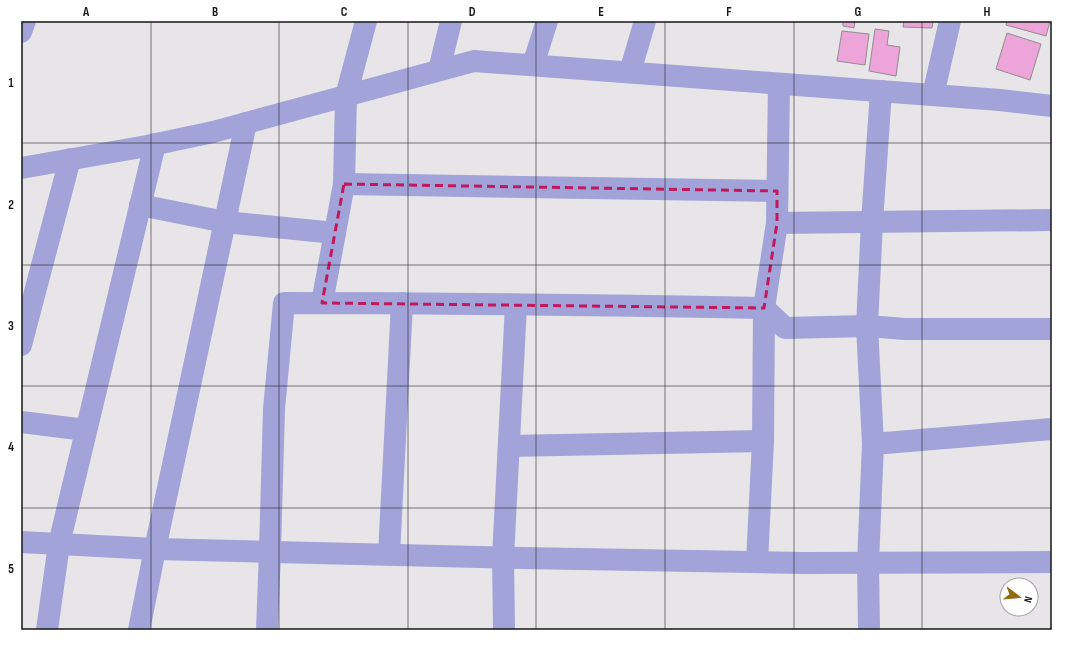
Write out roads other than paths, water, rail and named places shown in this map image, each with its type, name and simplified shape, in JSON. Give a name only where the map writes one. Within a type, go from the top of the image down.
[{"type":"street","points":[[21,32],[25,21]]},
{"type":"street","points":[[322,303],[344,184],[346,96],[366,21]]},
{"type":"street","points":[[439,70],[452,21]]},
{"type":"street","points":[[533,65],[547,21]]},
{"type":"street","points":[[630,72],[645,21]]},
{"type":"street","points":[[933,95],[950,21]]},
{"type":"street","points":[[21,168],[213,132],[474,60],[1000,100],[1052,106]]},
{"type":"street","points":[[757,562],[763,441],[764,308],[777,223],[778,84]]},
{"type":"street","points":[[869,630],[868,563],[873,444],[867,326],[881,91]]},
{"type":"street","points":[[140,630],[155,548],[246,123]]},
{"type":"street","points":[[47,630],[59,544],[155,144]]},
{"type":"street","points":[[21,345],[70,159]]},
{"type":"street","points":[[344,184],[777,191]]},
{"type":"street","points":[[140,205],[225,222],[335,233]]},
{"type":"street","points":[[777,223],[1052,220]]},
{"type":"street","points":[[267,630],[274,409],[284,303],[562,304],[764,308],[785,328],[867,326],[904,329],[1052,329]]},
{"type":"street","points":[[389,554],[402,303]]},
{"type":"street","points":[[504,630],[503,558],[516,305]]},
{"type":"street","points":[[21,422],[86,430]]},
{"type":"street","points":[[873,444],[1052,429]]},
{"type":"street","points":[[509,446],[763,441]]},
{"type":"street","points":[[21,542],[270,552],[503,558],[868,563],[1052,562]]}]
